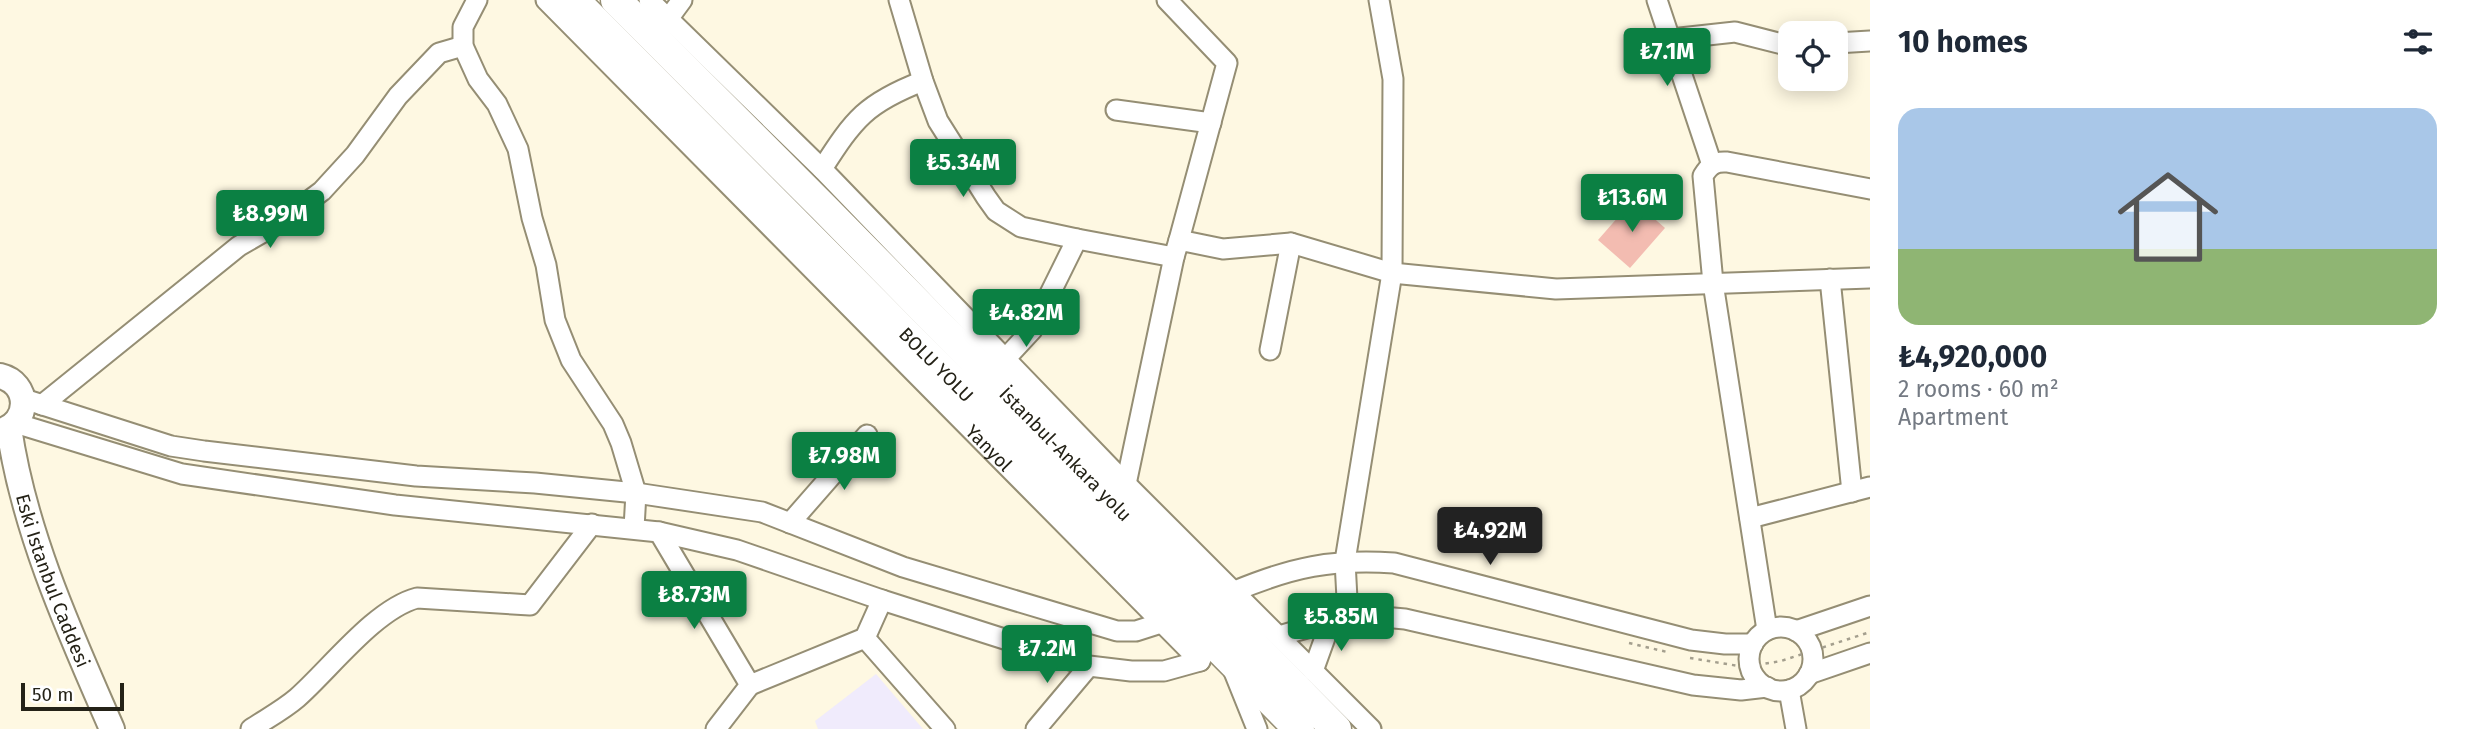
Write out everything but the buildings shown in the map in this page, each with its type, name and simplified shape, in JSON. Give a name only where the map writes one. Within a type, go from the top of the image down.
[{"type":"highway","name":"İstanbul-Ankara yolu","points":[[616,0],[1336,729]]},
{"type":"highway","name":"BOLU YOLU","points":[[576,11],[1298,729]]},
{"type":"main road","points":[[1,374],[15,383],[33,402],[23,409],[8,427]]},
{"type":"main road","name":"Eski Istanbul Caddesi","points":[[8,427],[32,525],[75,642],[112,729]]},
{"type":"main road","points":[[0,469],[38,586],[98,729]]},
{"type":"street","points":[[477,0],[463,27],[463,46],[478,79],[497,104],[518,149],[532,218],[546,265],[555,320],[571,360],[613,424],[636,493],[634,528]]},
{"type":"street","name":"Yanyol","points":[[546,0],[576,11],[1199,661]]},
{"type":"street","points":[[649,0],[821,169],[1126,484],[1236,591],[1371,729]]},
{"type":"street","points":[[668,19],[682,0]]},
{"type":"street","points":[[899,0],[923,81],[943,129],[996,211],[1021,227],[1077,239],[1176,248],[1223,249],[1292,243],[1392,273],[1556,289],[1870,278]]},
{"type":"street","points":[[1126,484],[1176,248],[1227,63],[1167,0]]},
{"type":"street","points":[[1313,671],[1340,619],[1345,561],[1392,273],[1393,79],[1379,0]]},
{"type":"street","points":[[1657,0],[1712,164]]},
{"type":"street","points":[[1671,39],[1735,32],[1778,43]]},
{"type":"street","points":[[1848,42],[1870,41]]},
{"type":"street","points":[[33,402],[239,246],[279,223],[322,191],[355,155],[398,96],[431,62],[439,54],[463,46]]},
{"type":"street","points":[[821,169],[844,134],[863,113],[882,98],[923,81]]},
{"type":"street","points":[[741,92],[823,207]]},
{"type":"street","points":[[1116,110],[1211,123]]},
{"type":"street","points":[[1236,591],[1293,570],[1345,561],[1394,563],[1691,640],[1726,644],[1760,637],[1787,627],[1805,638],[1811,647],[1813,658],[1809,674],[1799,686],[1777,691],[1767,687],[1759,681],[1751,666],[1750,653],[1760,637],[1750,518],[1713,283],[1703,176],[1712,164],[1727,162],[1870,189]]},
{"type":"street","points":[[1006,358],[1032,330],[1077,239]]},
{"type":"street","points":[[1270,351],[1292,243]]},
{"type":"street","points":[[1750,518],[1861,489],[1830,279]]},
{"type":"street","points":[[33,402],[171,446],[204,451],[416,476],[535,483],[636,493],[762,512],[903,567],[1117,631],[1136,631],[1161,623]]},
{"type":"street","points":[[8,427],[182,474],[395,505],[659,532],[737,551],[1088,666],[1131,671],[1164,671],[1199,661],[1216,628]]},
{"type":"street","points":[[790,523],[867,435]]},
{"type":"street","points":[[251,729],[295,700],[385,613],[404,602],[417,598],[530,605],[592,524]]},
{"type":"street","points":[[659,532],[750,685]]},
{"type":"street","points":[[716,729],[750,685],[865,638],[882,600]]},
{"type":"street","points":[[1796,631],[1870,606]]},
{"type":"street","points":[[1279,636],[1340,619],[1381,616],[1405,619],[1693,685],[1741,690],[1767,687]]},
{"type":"street","points":[[1216,628],[1257,729]]},
{"type":"street","points":[[1216,628],[1306,729]]},
{"type":"street","points":[[865,638],[945,729]]},
{"type":"street","points":[[1809,674],[1870,653]]},
{"type":"street","points":[[1036,729],[1088,666]]},
{"type":"street","points":[[1789,690],[1796,729]]},
{"type":"shaded area","points":[[876,674],[923,729],[818,729],[815,721]]}]
